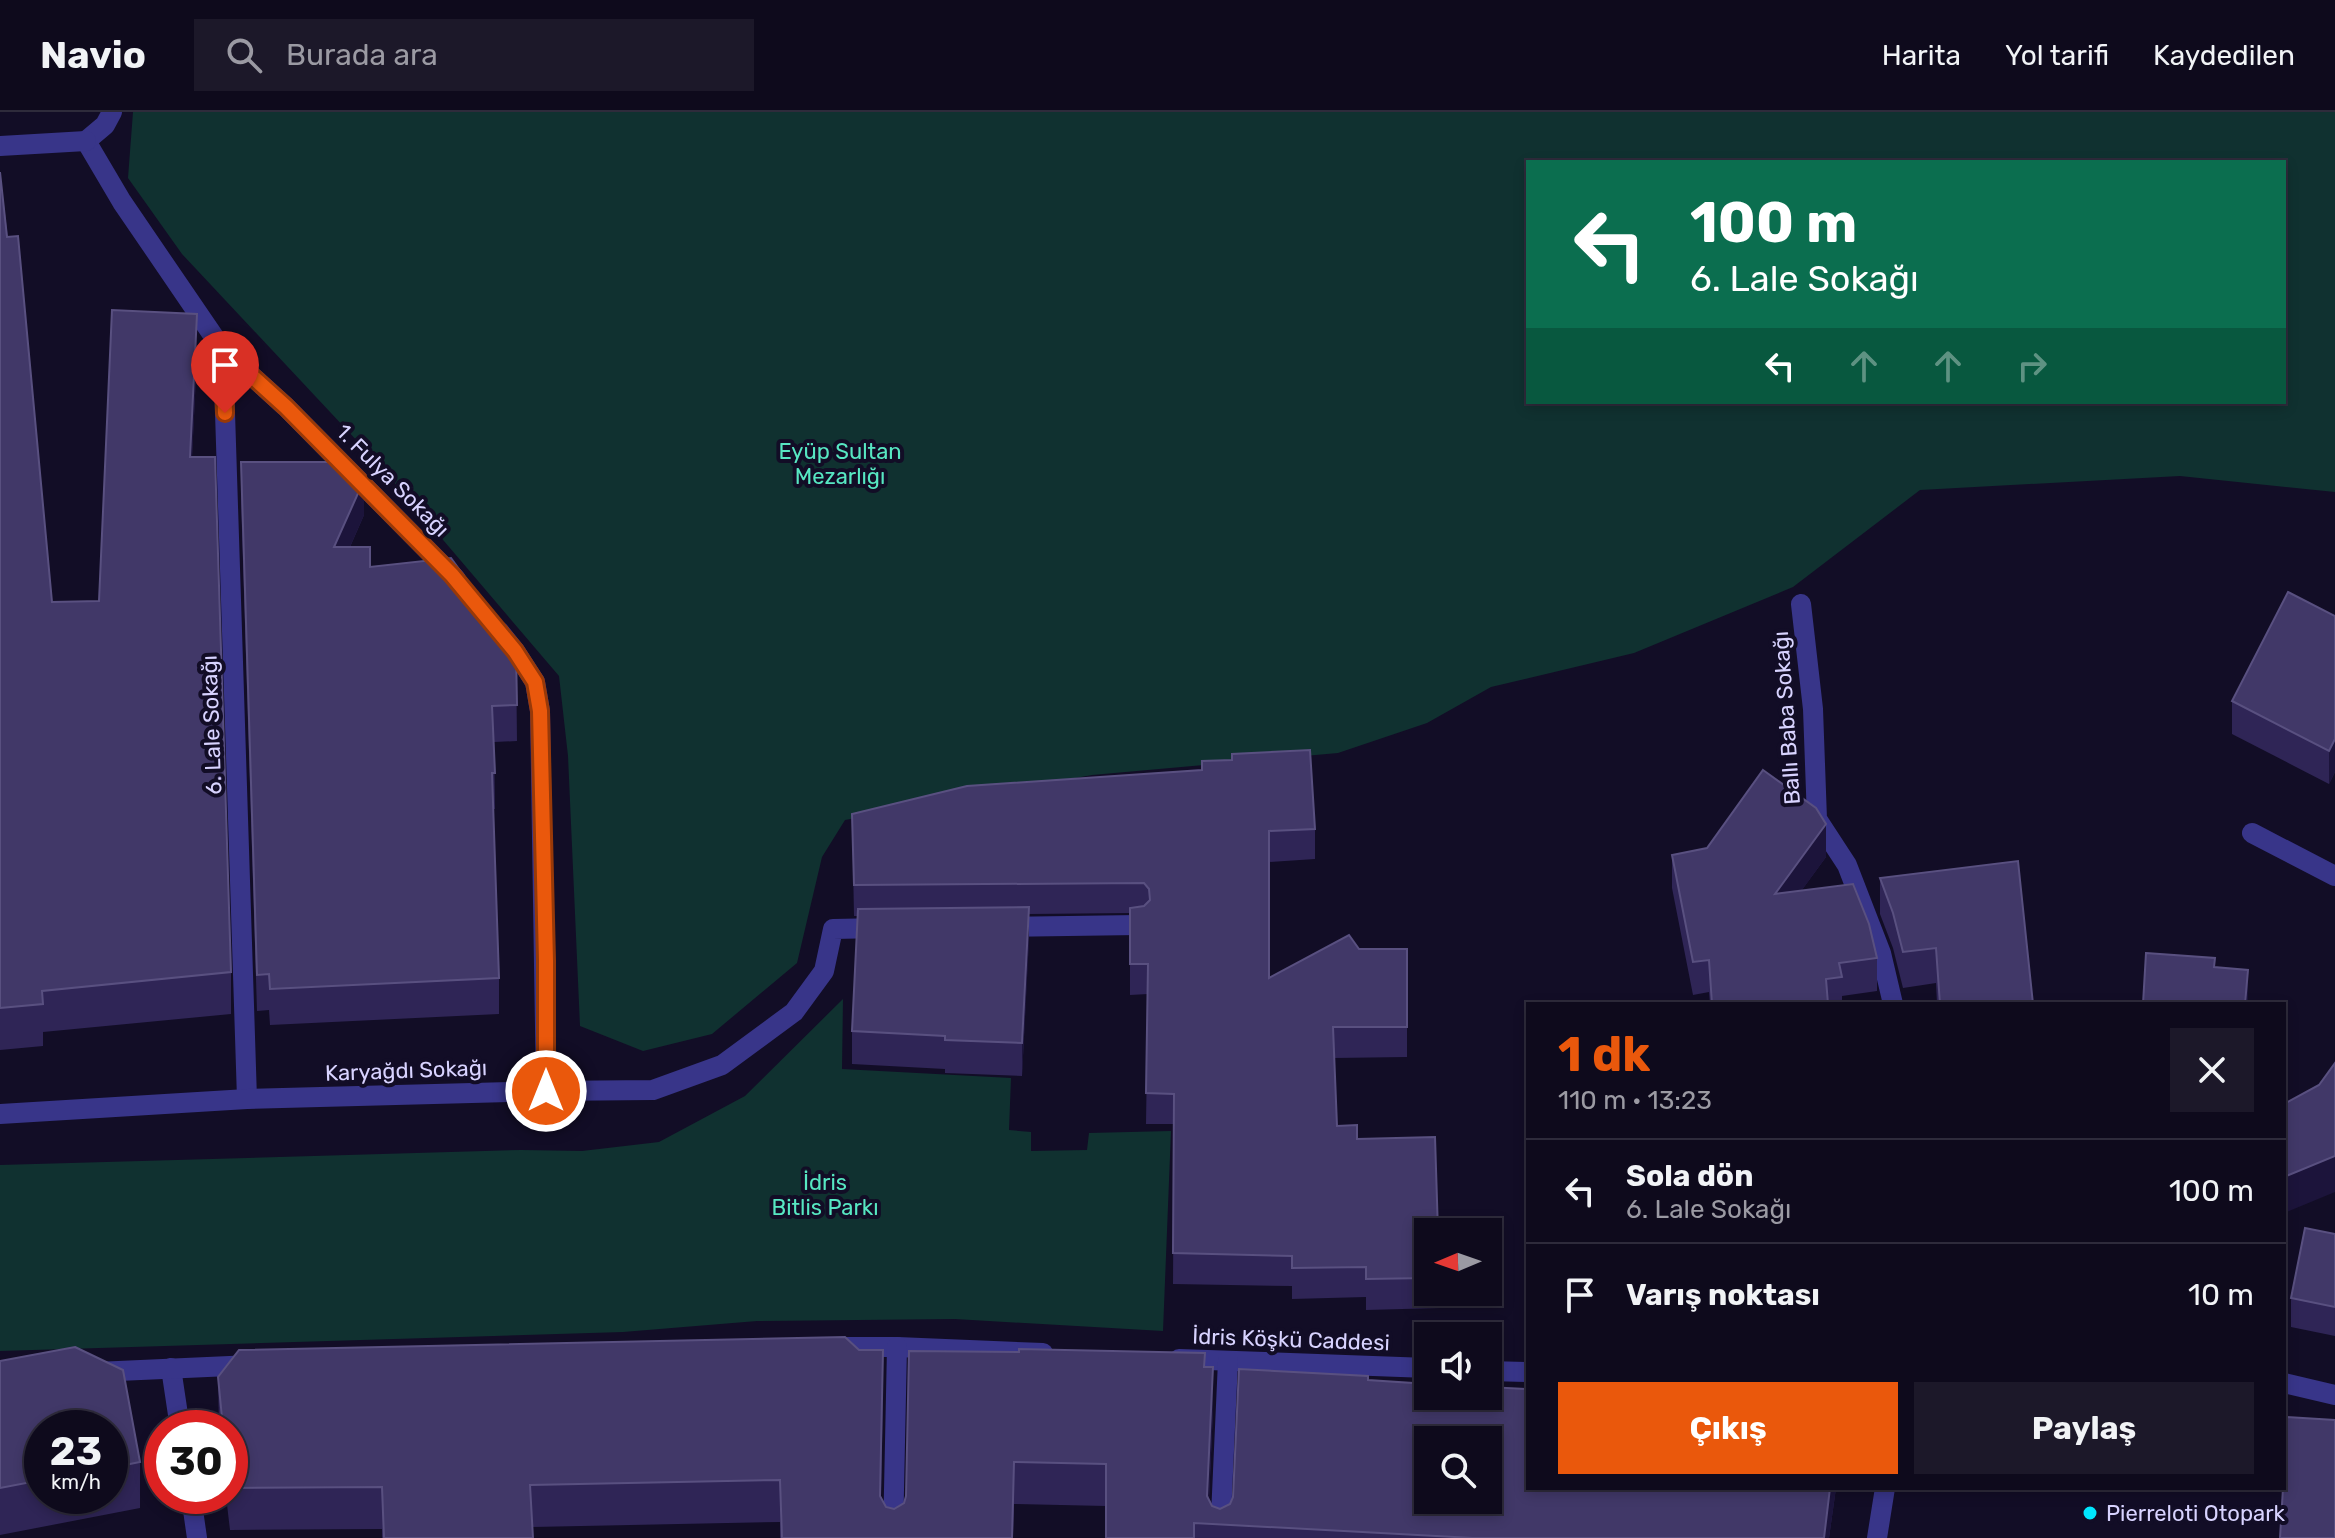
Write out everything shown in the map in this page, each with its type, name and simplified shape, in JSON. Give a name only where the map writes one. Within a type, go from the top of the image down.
[{"type":"street","points":[[0,146],[86,141],[105,125],[112,112]]},
{"type":"street","name":"1. Fulya Sokağı","points":[[86,141],[122,202],[223,350],[286,407],[470,597]]},
{"type":"street","name":"6. Lale Sokağı","points":[[223,350],[247,1099]]},
{"type":"street","name":"Ballı Baba Sokağı","points":[[1801,604],[1813,709],[1817,819],[1847,865],[1881,953],[1893,1002]]},
{"type":"street","points":[[488,618],[535,682],[540,711],[546,1091]]},
{"type":"street","points":[[2252,833],[2335,876]]},
{"type":"street","points":[[977,927],[1138,925]]},
{"type":"street","name":"Karyağdı Sokağı","points":[[0,1114],[247,1099],[653,1090],[722,1065],[794,1012],[824,971],[833,929],[900,928]]},
{"type":"street","points":[[805,1347],[897,1347],[1070,1354]]},
{"type":"street","points":[[893,1538],[897,1347]]},
{"type":"street","name":"İdris Köşkü Caddesi","points":[[1165,1358],[1414,1368]]},
{"type":"street","points":[[1220,1538],[1228,1361]]},
{"type":"street","points":[[78,1373],[273,1364]]},
{"type":"street","points":[[171,1368],[177,1410]]},
{"type":"street","points":[[1502,1371],[1526,1372]]},
{"type":"street","points":[[2286,1383],[2335,1395]]},
{"type":"street","points":[[1877,1538],[1885,1490]]},
{"type":"street","points":[[194,1514],[197,1538]]},
{"type":"green space","name":"Eyüp Sultan Mezarlığı","points":[[133,112],[2335,112],[2335,492],[2180,476],[1920,490],[1793,587],[1634,653],[1491,687],[1427,723],[1338,753],[1092,775],[845,820],[822,857],[797,963],[712,1034],[643,1051],[580,1026],[568,756],[559,676],[375,460],[182,254],[128,178]]},
{"type":"green space","name":"İdris Bitlis Parkı","points":[[843,999],[842,1069],[1011,1078],[1009,1130],[1031,1132],[1031,1151],[1087,1150],[1089,1133],[1171,1131],[1163,1331],[955,1319],[757,1321],[623,1332],[0,1351],[0,1165],[521,1150],[582,1151],[659,1142],[745,1096]]},
{"type":"building","points":[[0,172],[7,237],[18,236],[52,602],[99,601],[112,310],[197,314],[190,457],[215,457],[231,972],[42,991],[43,1004],[0,1008]]},
{"type":"building","points":[[241,462],[331,462],[364,480],[334,547],[370,547],[370,567],[451,558],[516,652],[517,705],[492,706],[499,978],[270,989],[269,974],[257,975]]},
{"type":"building","points":[[2288,592],[2335,616],[2335,739],[2329,751],[2232,701]]},
{"type":"building","points":[[1310,750],[1315,829],[1269,831],[1269,978],[1349,935],[1359,949],[1407,949],[1407,1027],[1333,1027],[1337,1126],[1357,1125],[1357,1139],[1435,1137],[1438,1218],[1414,1218],[1414,1278],[1366,1279],[1366,1267],[1292,1268],[1292,1256],[1173,1253],[1174,1094],[1146,1093],[1148,964],[1130,964],[1130,908],[1144,906],[1150,900],[1149,889],[1144,883],[854,885],[852,814],[967,786],[1202,770],[1202,761],[1232,760],[1232,754]]},
{"type":"building","points":[[1763,770],[1816,808],[1826,824],[1775,894],[1853,884],[1869,924],[1877,958],[1839,963],[1842,977],[1826,979],[1828,1002],[1712,1002],[1709,960],[1693,962],[1672,855],[1707,848]]},
{"type":"building","points":[[2018,861],[2033,1002],[1940,1002],[1936,948],[1903,952],[1880,878]]},
{"type":"building","points":[[1029,907],[1022,1043],[945,1040],[945,1036],[852,1031],[858,909]]},
{"type":"building","points":[[2146,953],[2215,958],[2214,967],[2248,970],[2245,1002],[2143,1002]]},
{"type":"building","points":[[2335,1063],[2335,1156],[2286,1176],[2286,1103],[2319,1085]]},
{"type":"building","points":[[2305,1228],[2335,1234],[2335,1307],[2291,1298]]},
{"type":"building","points":[[845,1337],[859,1350],[883,1350],[880,1496],[886,1507],[894,1509],[904,1503],[906,1496],[909,1351],[1019,1352],[1019,1349],[1205,1353],[1204,1367],[1213,1367],[1207,1496],[1212,1506],[1220,1509],[1230,1504],[1233,1497],[1239,1369],[1368,1376],[1368,1380],[1414,1383],[1414,1410],[1502,1410],[1502,1388],[1526,1389],[1526,1490],[1830,1490],[1824,1538],[1473,1538],[1194,1523],[1194,1538],[1106,1538],[1106,1464],[1014,1462],[1012,1538],[782,1538],[780,1480],[530,1485],[533,1538],[384,1538],[382,1487],[248,1488],[248,1410],[221,1410],[218,1377],[239,1350]]},
{"type":"building","points":[[75,1347],[123,1370],[140,1462],[128,1464],[128,1410],[24,1410],[24,1483],[0,1488],[0,1361]]},
{"type":"building","points":[[2287,1417],[2335,1420],[2335,1538],[2280,1538],[2283,1490],[2286,1490]]},
{"type":"place","name":"Pierreloti Otopark","points":[[2090,1513]]},
{"type":"route","points":[[225,413],[223,350],[286,407],[452,575],[515,651],[535,682],[540,711],[546,1091]]}]
